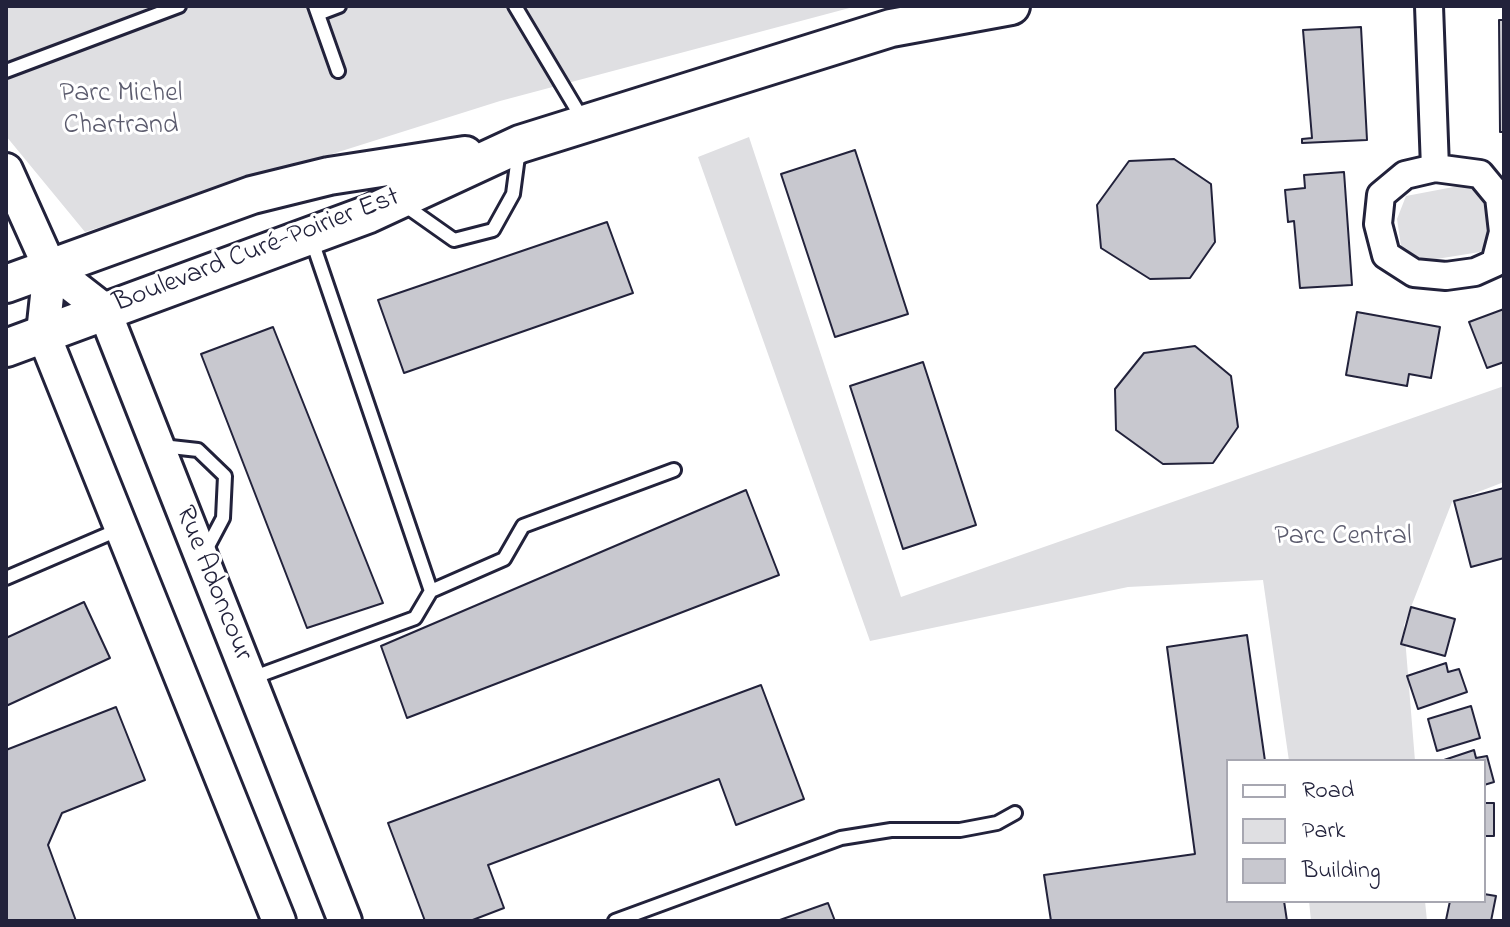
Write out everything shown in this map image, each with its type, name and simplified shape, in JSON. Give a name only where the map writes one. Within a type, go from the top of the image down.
[{"type":"main road","name":"Boulevard Curé-Poirier Est","points":[[6,348],[309,235],[397,200],[513,147],[891,28],[1011,6]]},
{"type":"main road","name":"Boulevard Curé-Poirier Est","points":[[6,284],[252,195],[299,183],[513,147]]},
{"type":"street","points":[[1429,6],[1435,168]]},
{"type":"street","points":[[1435,168],[1480,174],[1499,197],[1503,232],[1495,263],[1475,272],[1446,276],[1414,273],[1386,255],[1378,224],[1381,195],[1405,175],[1435,168]]},
{"type":"street","points":[[6,170],[50,268],[104,310]]},
{"type":"street","points":[[50,268],[43,333],[279,921]]},
{"type":"street","name":"Rue Adoncour","points":[[104,310],[345,921]]},
{"type":"lane","points":[[6,71],[179,6]]},
{"type":"lane","points":[[338,71],[316,10],[339,6]]},
{"type":"lane","points":[[515,6],[584,123]]},
{"type":"lane","points":[[397,200],[454,240],[493,230],[513,194],[513,147]]},
{"type":"lane","points":[[309,235],[431,591]]},
{"type":"lane","points":[[157,446],[198,450],[225,476],[223,518],[202,558]]},
{"type":"lane","points":[[249,679],[279,665],[415,618],[431,591],[504,559],[523,526],[674,470]]},
{"type":"lane","points":[[6,578],[121,528]]},
{"type":"lane","points":[[615,921],[841,838],[891,830],[960,830],[997,823],[1015,813]]},
{"type":"green space","name":"Parc Michel Chartrand","points":[[6,6],[857,6],[500,101],[85,232],[6,136]]},
{"type":"green space","name":"Parc Central","points":[[749,137],[901,597],[1504,386],[1504,482],[1452,502],[1404,625],[1415,759],[1289,759],[1263,580],[1128,587],[870,641],[698,157]]},
{"type":"green space","points":[[1464,185],[1478,191],[1486,200],[1491,235],[1487,245],[1480,252],[1424,261],[1409,254],[1401,246],[1397,219],[1406,196]]},
{"type":"green space","points":[[1309,903],[1425,903],[1427,921],[1311,921]]},
{"type":"building","points":[[1499,20],[1504,20],[1504,132],[1500,132]]},
{"type":"building","points":[[1361,27],[1367,140],[1302,143],[1302,139],[1312,138],[1303,30]]},
{"type":"building","points":[[855,150],[908,314],[835,337],[781,174]]},
{"type":"building","points":[[1174,159],[1211,184],[1215,242],[1190,278],[1150,279],[1101,248],[1097,205],[1129,161]]},
{"type":"building","points":[[1344,172],[1352,285],[1300,288],[1294,221],[1288,222],[1285,190],[1305,188],[1304,175]]},
{"type":"building","points":[[607,222],[633,293],[404,373],[378,300]]},
{"type":"building","points":[[1504,309],[1504,362],[1487,368],[1469,322]]},
{"type":"building","points":[[1357,312],[1440,327],[1431,378],[1409,374],[1407,386],[1346,375]]},
{"type":"building","points":[[273,327],[383,603],[307,628],[201,354]]},
{"type":"building","points":[[1195,346],[1231,376],[1238,427],[1213,463],[1163,464],[1116,430],[1115,389],[1144,353]]},
{"type":"building","points":[[923,362],[976,525],[903,549],[850,386]]},
{"type":"building","points":[[1504,488],[1504,558],[1471,567],[1454,501]]},
{"type":"building","points":[[746,490],[779,575],[407,718],[381,646]]},
{"type":"building","points":[[84,602],[110,658],[6,706],[6,638]]},
{"type":"building","points":[[1411,607],[1455,619],[1445,656],[1401,644]]},
{"type":"building","points":[[1247,635],[1265,759],[1226,759],[1226,903],[1284,903],[1287,921],[1051,921],[1044,875],[1195,854],[1167,647]]},
{"type":"building","points":[[1446,663],[1448,672],[1459,669],[1467,692],[1418,709],[1407,676]]},
{"type":"building","points":[[761,685],[804,799],[736,825],[719,779],[488,865],[504,908],[470,921],[425,921],[388,823]]},
{"type":"building","points":[[1471,706],[1480,738],[1437,751],[1428,719]]},
{"type":"building","points":[[116,707],[145,780],[62,813],[48,845],[76,921],[6,921],[6,750]]},
{"type":"building","points":[[1474,750],[1476,758],[1487,756],[1494,782],[1486,784],[1486,759],[1447,759]]},
{"type":"building","points":[[1486,803],[1494,803],[1494,836],[1486,836]]},
{"type":"building","points":[[1486,894],[1496,896],[1491,921],[1446,920],[1450,903],[1486,903]]},
{"type":"building","points":[[828,903],[835,921],[777,921]]}]
